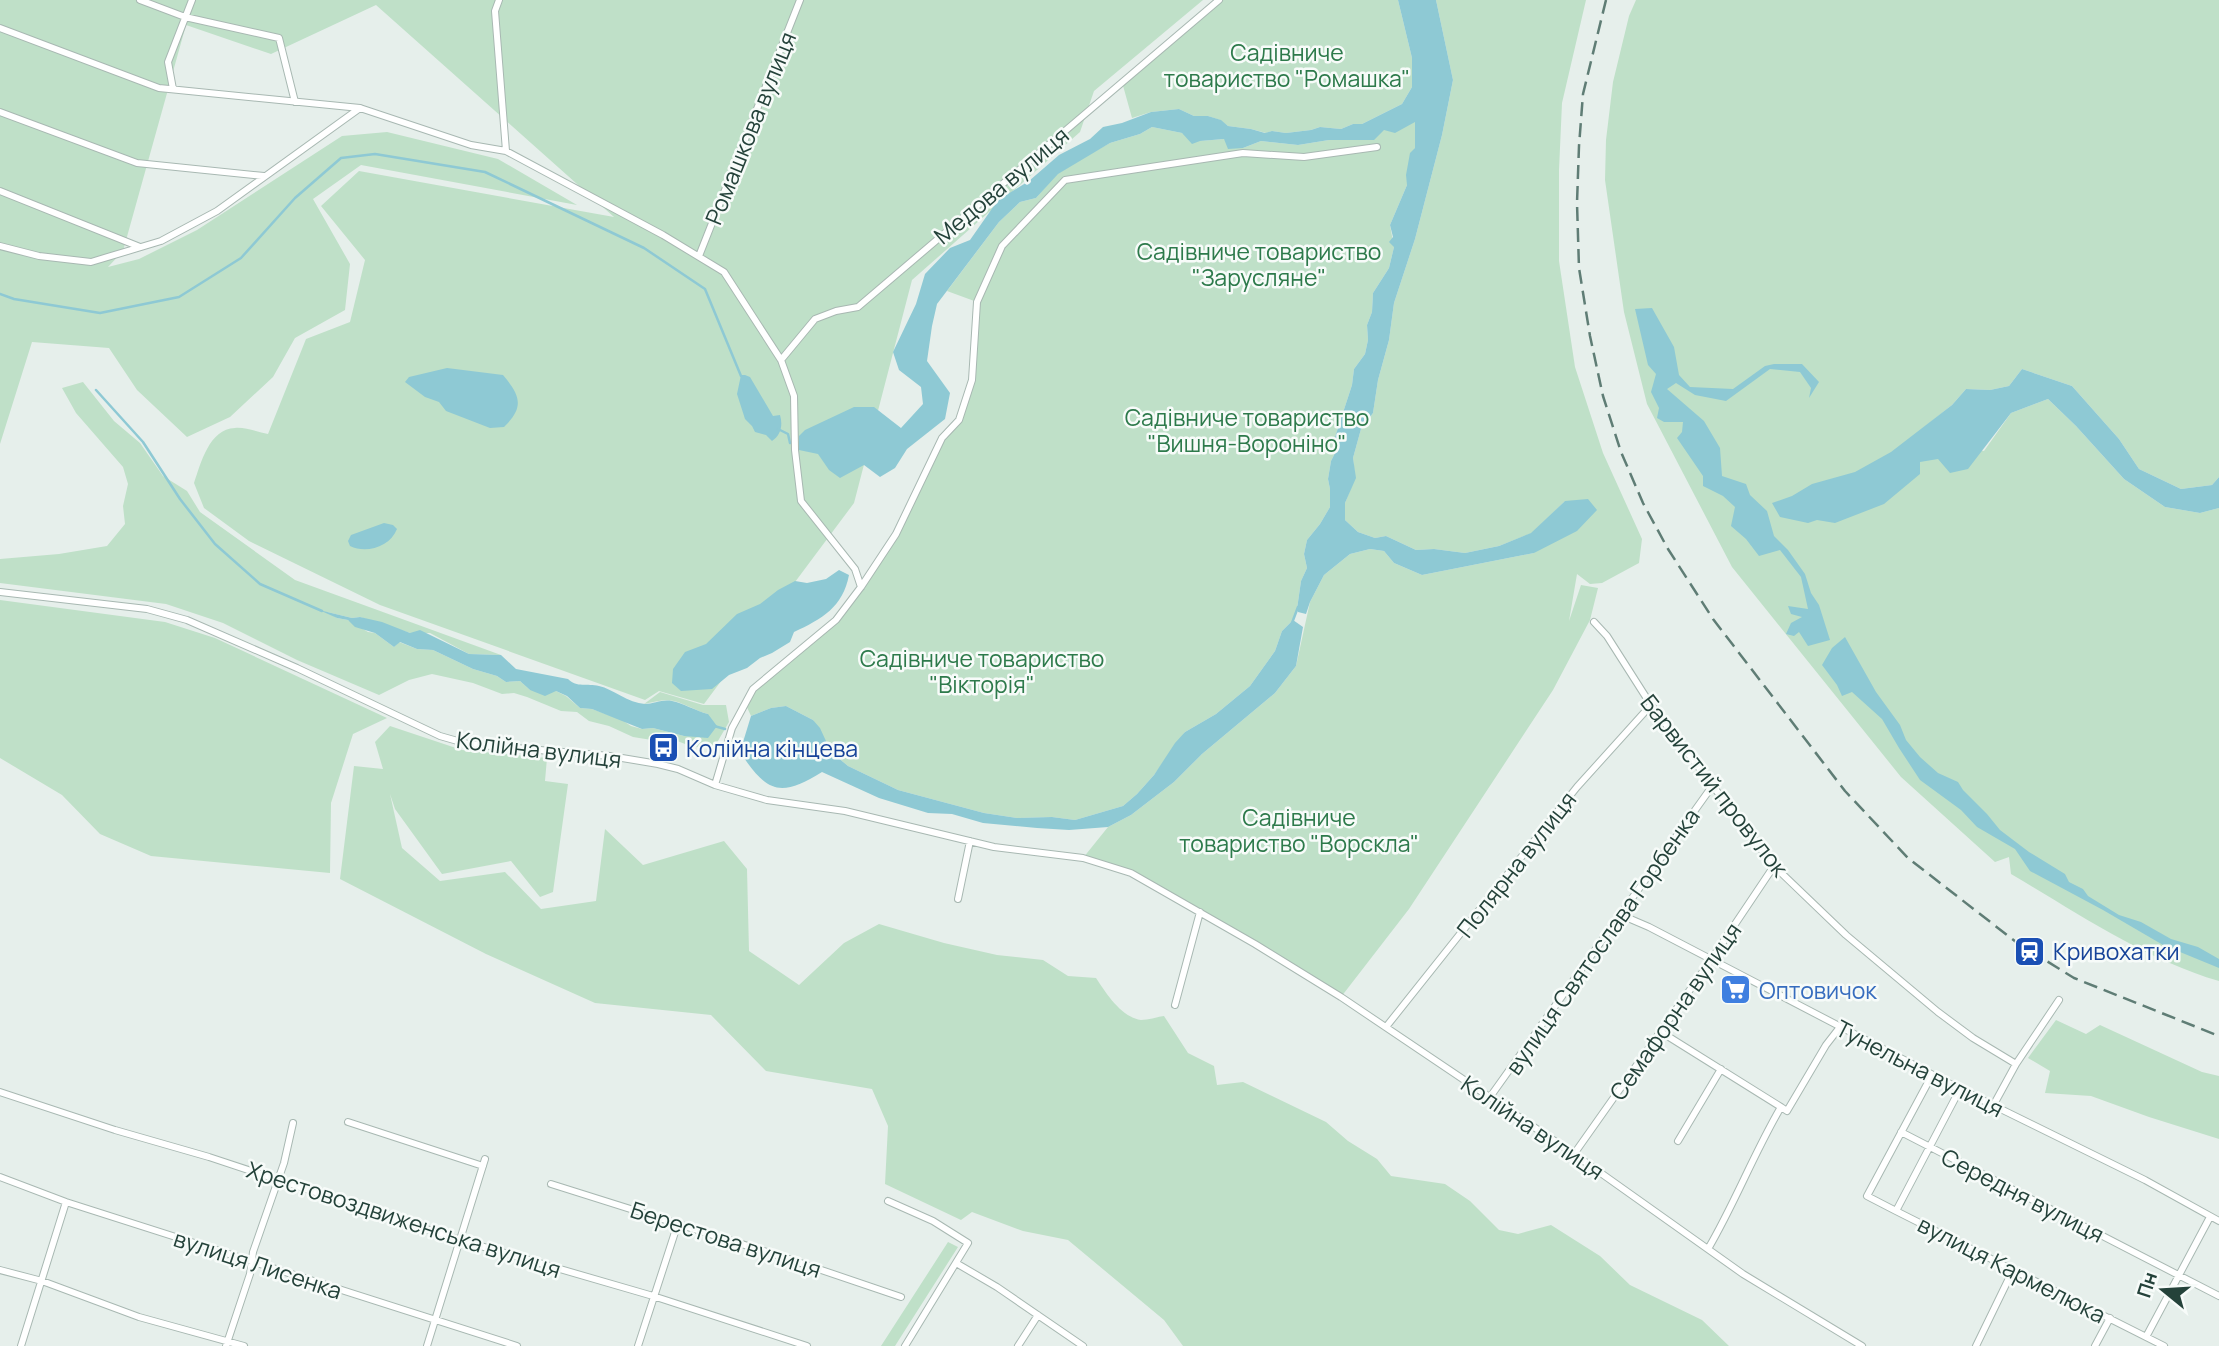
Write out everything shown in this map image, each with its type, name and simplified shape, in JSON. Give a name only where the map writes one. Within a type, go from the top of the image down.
[{"type":"street","points":[[140,0],[185,17],[279,38],[295,102]]},
{"type":"street","points":[[173,89],[168,62],[192,0]]},
{"type":"street","points":[[499,0],[495,11],[506,151]]},
{"type":"street","name":"Ромашкова вулиця","points":[[699,256],[800,0]]},
{"type":"street","name":"Медова вулиця","points":[[781,360],[816,319],[836,311],[858,307],[1219,0]]},
{"type":"street","points":[[0,28],[159,88],[360,108],[471,145],[506,151],[663,234],[724,272],[781,360],[794,396],[795,450],[801,500],[855,569],[861,587]]},
{"type":"street","points":[[0,247],[38,256],[91,262],[161,241],[217,211],[360,108]]},
{"type":"street","points":[[0,111],[137,163],[264,176]]},
{"type":"street","points":[[715,785],[732,728],[753,689],[836,620],[896,534],[942,438],[959,420],[972,380],[977,302],[1002,246],[1065,180],[1243,153],[1304,157],[1377,147]]},
{"type":"street","points":[[0,191],[140,247]]},
{"type":"street","name":"Колійна вулиця","points":[[0,592],[147,609],[187,620],[298,668],[440,736],[468,744],[610,756],[678,769],[715,785],[767,800],[845,811],[994,847],[1083,858],[1131,873],[1297,970],[1386,1027],[1574,1154],[1743,1274],[1862,1346]]},
{"type":"street","name":"Барвистий провулок","points":[[1594,622],[1607,636],[1651,705],[1774,866],[1846,935],[1938,1012],[1973,1038],[2016,1064]]},
{"type":"street","name":"Полярна вулиця","points":[[1386,1027],[1577,787],[1651,705]]},
{"type":"street","name":"вулиця Святослава Горбенка","points":[[1490,1097],[1713,785]]},
{"type":"street","points":[[958,899],[970,841]]},
{"type":"street","name":"Семафорна вулиця","points":[[1574,1154],[1774,866]]},
{"type":"street","points":[[1175,1005],[1200,912]]},
{"type":"street","name":"Тунельна вулиця","points":[[1621,915],[1649,926],[1932,1075],[2145,1180],[2219,1221]]},
{"type":"street","points":[[1993,1105],[2016,1064],[2059,1000]]},
{"type":"street","points":[[1661,1031],[1787,1111],[1826,1045],[1840,1027]]},
{"type":"street","points":[[1678,1141],[1721,1069]]},
{"type":"street","points":[[1901,1132],[1932,1075]]},
{"type":"street","points":[[1896,1211],[1960,1089]]},
{"type":"street","name":"Хрестовоздвиженська вулиця","points":[[0,1092],[278,1179],[460,1240],[653,1296],[807,1346]]},
{"type":"street","points":[[1708,1249],[1763,1137],[1781,1108]]},
{"type":"street","points":[[348,1122],[484,1162],[427,1346]]},
{"type":"street","points":[[226,1344],[250,1274],[253,1252],[278,1179],[293,1123]]},
{"type":"street","name":"Середня вулиця","points":[[1901,1132],[2219,1296]]},
{"type":"street","name":"вулиця Кармелюка","points":[[1901,1132],[1867,1196],[2164,1346]]},
{"type":"street","name":"вулиця Лисенка","points":[[0,1177],[66,1202],[517,1346]]},
{"type":"street","name":"Берестова вулиця","points":[[551,1184],[901,1297]]},
{"type":"street","points":[[888,1201],[933,1221],[968,1243],[905,1346]]},
{"type":"street","points":[[21,1346],[66,1202]]},
{"type":"street","points":[[2146,1337],[2210,1217]]},
{"type":"street","points":[[638,1346],[678,1223]]},
{"type":"street","points":[[956,1263],[998,1287],[1083,1346]]},
{"type":"street","points":[[0,1270],[41,1281],[139,1317],[226,1344],[244,1346]]},
{"type":"street","points":[[1976,1346],[2013,1270]]},
{"type":"street","points":[[1018,1346],[1038,1315]]},
{"type":"street","points":[[2095,1346],[2110,1318]]},
{"type":"green space","points":[[0,0],[1203,0],[1094,91],[1080,132],[912,280],[854,503],[704,704],[659,691],[645,700],[380,605],[249,541],[204,508],[194,483],[212,441],[226,430],[235,428],[268,434],[306,339],[350,322],[365,260],[321,206],[359,171],[614,217],[376,5],[271,54],[186,25],[123,251],[108,267],[139,259],[197,230],[342,136],[387,132],[498,159],[577,205],[361,165],[313,199],[350,264],[345,310],[295,338],[273,377],[230,417],[187,437],[137,390],[109,348],[32,342],[0,444]]},
{"type":"green space","name":"Садівниче товариство \"Ромашка\"","points":[[1219,0],[1398,0],[1412,58],[1412,87],[1402,104],[1362,124],[1341,129],[1320,127],[1286,133],[1266,133],[1228,126],[1220,120],[1208,116],[1194,116],[1179,109],[1151,112],[1132,118],[1122,82]]},
{"type":"green space","name":"Садівниче товариство \"Ворскла\"","points":[[1436,0],[1586,0],[1562,103],[1559,261],[1575,367],[1603,453],[1642,539],[1639,563],[1602,583],[1590,584],[1577,574],[1569,621],[1581,585],[1598,588],[1590,620],[1553,690],[1409,909],[1341,997],[1146,881],[1083,858],[1108,827],[1131,815],[1174,782],[1202,754],[1275,693],[1296,666],[1310,602],[1324,575],[1350,554],[1370,549],[1384,551],[1394,563],[1422,575],[1534,553],[1565,501],[1532,533],[1499,546],[1465,553],[1416,550],[1386,536],[1375,538],[1358,532],[1345,520],[1345,503],[1355,478],[1353,458],[1361,429],[1373,413],[1394,303],[1415,239],[1453,80]]},
{"type":"green space","points":[[1636,0],[2219,0],[2219,477],[2212,485],[2181,489],[2139,469],[2119,439],[2072,386],[2022,369],[2009,386],[1990,390],[1966,389],[1952,405],[1913,436],[1984,451],[2011,413],[2048,399],[2124,479],[2165,507],[2200,513],[2219,508],[2219,981],[2191,972],[2138,948],[2086,919],[2011,874],[2009,857],[1995,862],[1901,777],[1732,567],[1647,404],[1624,312],[1605,180],[1606,140],[1613,82],[1629,16]]},
{"type":"green space","points":[[1416,121],[1415,148],[1407,175],[1407,185],[1390,225],[1394,247],[1389,268],[1373,293],[1365,354],[1354,369],[1352,385],[1335,437],[1338,447],[1331,461],[1328,479],[1330,507],[1307,540],[1304,554],[1307,568],[1301,581],[1293,620],[1282,631],[1275,651],[1250,686],[1216,714],[1185,732],[1137,794],[1123,806],[1075,820],[1052,817],[1017,818],[984,813],[898,790],[848,766],[831,752],[813,720],[786,706],[771,708],[751,716],[745,703],[753,689],[836,620],[896,534],[942,438],[959,420],[972,380],[977,302],[947,291],[999,222],[1020,202],[1036,198],[1057,174],[1088,155],[1110,143],[1140,134],[1152,127],[1182,133],[1200,141],[1224,139],[1243,148],[1261,141],[1298,145],[1329,140],[1373,140],[1384,129]]},
{"type":"green space","points":[[83,382],[114,421],[140,443],[163,476],[187,491],[200,512],[295,580],[501,655],[469,654],[430,633],[410,633],[360,617],[352,618],[327,612],[337,618],[348,620],[368,632],[375,633],[394,647],[399,642],[417,649],[433,650],[506,682],[520,681],[530,690],[556,691],[580,708],[592,709],[642,729],[653,728],[684,736],[708,714],[674,701],[644,704],[660,692],[703,705],[726,705],[729,722],[715,746],[693,747],[672,739],[658,741],[633,737],[609,726],[589,721],[577,712],[561,711],[514,693],[502,694],[473,683],[432,674],[409,680],[379,695],[297,660],[223,623],[166,604],[0,583],[0,559],[59,554],[107,546],[125,524],[123,506],[128,484],[123,467],[76,413],[62,388]]},
{"type":"green space","points":[[0,600],[165,622],[215,638],[387,718],[353,734],[331,803],[330,873],[151,856],[100,834],[62,795],[0,758]]},
{"type":"green space","points":[[390,726],[462,750],[547,758],[545,781],[568,784],[553,892],[540,897],[511,861],[442,874],[395,809],[390,794],[402,848],[440,881],[505,872],[541,909],[596,901],[605,829],[643,865],[724,841],[747,869],[749,951],[799,985],[844,943],[879,924],[997,955],[1043,960],[1068,976],[1096,978],[1115,1004],[1134,1018],[1141,1020],[1164,1016],[1188,1053],[1214,1066],[1217,1085],[1243,1082],[1326,1122],[1348,1141],[1377,1159],[1391,1176],[1445,1184],[1470,1201],[1499,1230],[1518,1234],[1551,1225],[1600,1256],[1630,1285],[1702,1320],[1729,1346],[1183,1346],[1164,1320],[1068,1240],[1023,1231],[972,1212],[961,1220],[885,1184],[888,1126],[872,1089],[766,1071],[711,1015],[595,1003],[486,954],[340,879],[354,766],[383,769],[375,742]]},
{"type":"green space","points":[[2056,1020],[2086,1034],[2100,1025],[2202,1072],[2219,1076],[2219,1139],[2091,1096],[2045,1093],[2050,1071],[2028,1058]]},
{"type":"green space","points":[[948,1242],[958,1247],[895,1346],[881,1346]]},
{"type":"water","points":[[1398,0],[1436,0],[1453,80],[1415,239],[1394,303],[1373,413],[1361,429],[1353,458],[1356,478],[1345,503],[1345,520],[1358,532],[1375,538],[1386,536],[1416,550],[1465,553],[1499,546],[1531,533],[1565,501],[1588,499],[1597,510],[1577,531],[1534,553],[1422,575],[1394,563],[1384,551],[1370,549],[1350,554],[1324,575],[1306,614],[1298,612],[1301,581],[1307,568],[1304,554],[1307,540],[1330,507],[1328,479],[1331,461],[1338,447],[1335,437],[1352,385],[1354,369],[1365,354],[1373,293],[1389,268],[1394,247],[1389,242],[1393,237],[1390,225],[1407,185],[1410,153],[1415,148],[1415,122],[1395,133],[1384,130],[1374,140],[1329,140],[1298,145],[1261,141],[1243,148],[1228,149],[1224,139],[1192,144],[1182,133],[1152,127],[1140,134],[1110,143],[1058,174],[1036,198],[1020,202],[999,222],[937,304],[927,361],[950,393],[945,419],[907,449],[895,468],[880,477],[864,465],[840,478],[829,470],[818,454],[799,450],[799,436],[805,430],[854,407],[874,407],[901,428],[923,404],[921,387],[899,370],[893,352],[916,304],[925,274],[950,248],[970,240],[998,200],[1029,181],[1059,155],[1090,139],[1103,127],[1151,112],[1179,109],[1194,116],[1221,120],[1228,126],[1265,133],[1286,133],[1320,127],[1341,129],[1362,124],[1402,104],[1412,87],[1412,58]]},
{"type":"water","points":[[1652,308],[1674,347],[1679,375],[1690,387],[1733,389],[1765,366],[1774,364],[1802,364],[1819,382],[1809,398],[1811,388],[1800,372],[1770,369],[1726,401],[1695,395],[1676,383],[1667,389],[1704,421],[1720,448],[1722,476],[1746,484],[1750,495],[1767,511],[1774,536],[1805,574],[1811,593],[1819,605],[1830,640],[1808,646],[1799,632],[1794,636],[1786,634],[1791,623],[1802,617],[1791,614],[1788,606],[1808,609],[1801,577],[1780,550],[1759,556],[1731,526],[1735,507],[1723,496],[1703,486],[1703,476],[1677,438],[1682,432],[1683,422],[1664,422],[1657,418],[1659,408],[1651,392],[1656,374],[1648,365],[1635,309]]},
{"type":"water","points":[[447,368],[503,375],[518,401],[511,420],[504,427],[490,428],[446,411],[439,402],[425,397],[405,382],[409,377]]},
{"type":"water","points":[[2022,369],[2072,386],[2119,439],[2139,469],[2181,489],[2212,485],[2219,477],[2219,508],[2200,513],[2165,507],[2124,479],[2048,399],[2011,413],[1968,469],[1950,473],[1938,459],[1920,462],[1920,474],[1884,504],[1835,523],[1817,520],[1808,523],[1780,517],[1772,503],[1792,496],[1812,484],[1855,472],[1891,452],[1952,405],[1966,389],[1990,390],[2009,386]]},
{"type":"water","points":[[741,375],[750,377],[773,416],[780,415],[781,430],[772,441],[766,435],[755,432],[745,419],[737,394]]},
{"type":"water","points":[[384,523],[397,529],[389,540],[370,549],[350,546],[348,541],[351,535]]},
{"type":"water","points":[[839,570],[849,575],[842,596],[822,617],[794,632],[790,642],[747,668],[729,675],[712,689],[681,691],[672,683],[673,669],[685,652],[706,644],[737,614],[760,604],[795,581],[807,583],[826,579]]},
{"type":"water","points":[[319,610],[382,622],[410,633],[420,630],[469,654],[501,655],[516,669],[599,686],[639,703],[676,702],[708,714],[717,726],[708,738],[684,736],[653,728],[642,729],[592,709],[580,708],[567,696],[556,691],[545,696],[530,690],[520,681],[506,682],[433,650],[417,649],[400,642],[394,647],[375,633]]},
{"type":"water","points":[[1293,620],[1303,627],[1296,666],[1275,693],[1202,754],[1174,782],[1131,815],[1108,827],[1069,830],[1037,828],[983,823],[952,814],[928,813],[879,798],[822,772],[795,786],[775,787],[758,776],[740,752],[751,716],[771,708],[786,706],[813,720],[820,728],[831,752],[848,766],[898,790],[984,813],[1017,818],[1052,817],[1075,820],[1123,806],[1137,794],[1185,732],[1216,714],[1250,686],[1275,651],[1282,631]]},
{"type":"water","points":[[1845,637],[1876,692],[1900,725],[1906,740],[1938,773],[1958,782],[2000,830],[2065,874],[2069,882],[2083,889],[2088,896],[2119,915],[2141,922],[2171,939],[2198,947],[2219,959],[2219,968],[2163,945],[2030,871],[2015,849],[1977,827],[1961,810],[1920,780],[1882,719],[1852,692],[1842,696],[1822,665],[1832,648]]},
{"type":"waterway","points":[[0,294],[14,299],[100,313],[179,297],[241,258],[295,198],[341,158],[375,154],[485,172],[644,248],[705,289],[741,376]]},
{"type":"waterway","points":[[96,390],[143,442],[180,499],[215,544],[260,584],[322,611]]},
{"type":"waterway","points":[[778,429],[788,434],[790,443]]},
{"type":"waterway","points":[[1292,623],[1298,607]]},
{"type":"waterway","points":[[714,726],[725,729]]},
{"type":"railway","points":[[1606,0],[1583,94],[1577,203],[1579,268],[1603,396],[1621,452],[1643,503],[1668,549],[1713,619],[1845,791],[1908,858],[2016,942],[2074,978],[2219,1036]]},
{"type":"place","name":"Колійна кінцева","points":[[663,748]]},
{"type":"place","name":"Кривохатки","points":[[2030,951]]},
{"type":"place","name":"Оптовичок","points":[[1736,990]]},
{"type":"park label","name":"Садівниче товариство \"Зарусляне\"","points":[[1259,264]]},
{"type":"park label","name":"Садівниче товариство \"Вишня-Вороніно\"","points":[[1247,430]]},
{"type":"park label","name":"Садівниче товариство \"Вікторія\"","points":[[982,671]]}]
